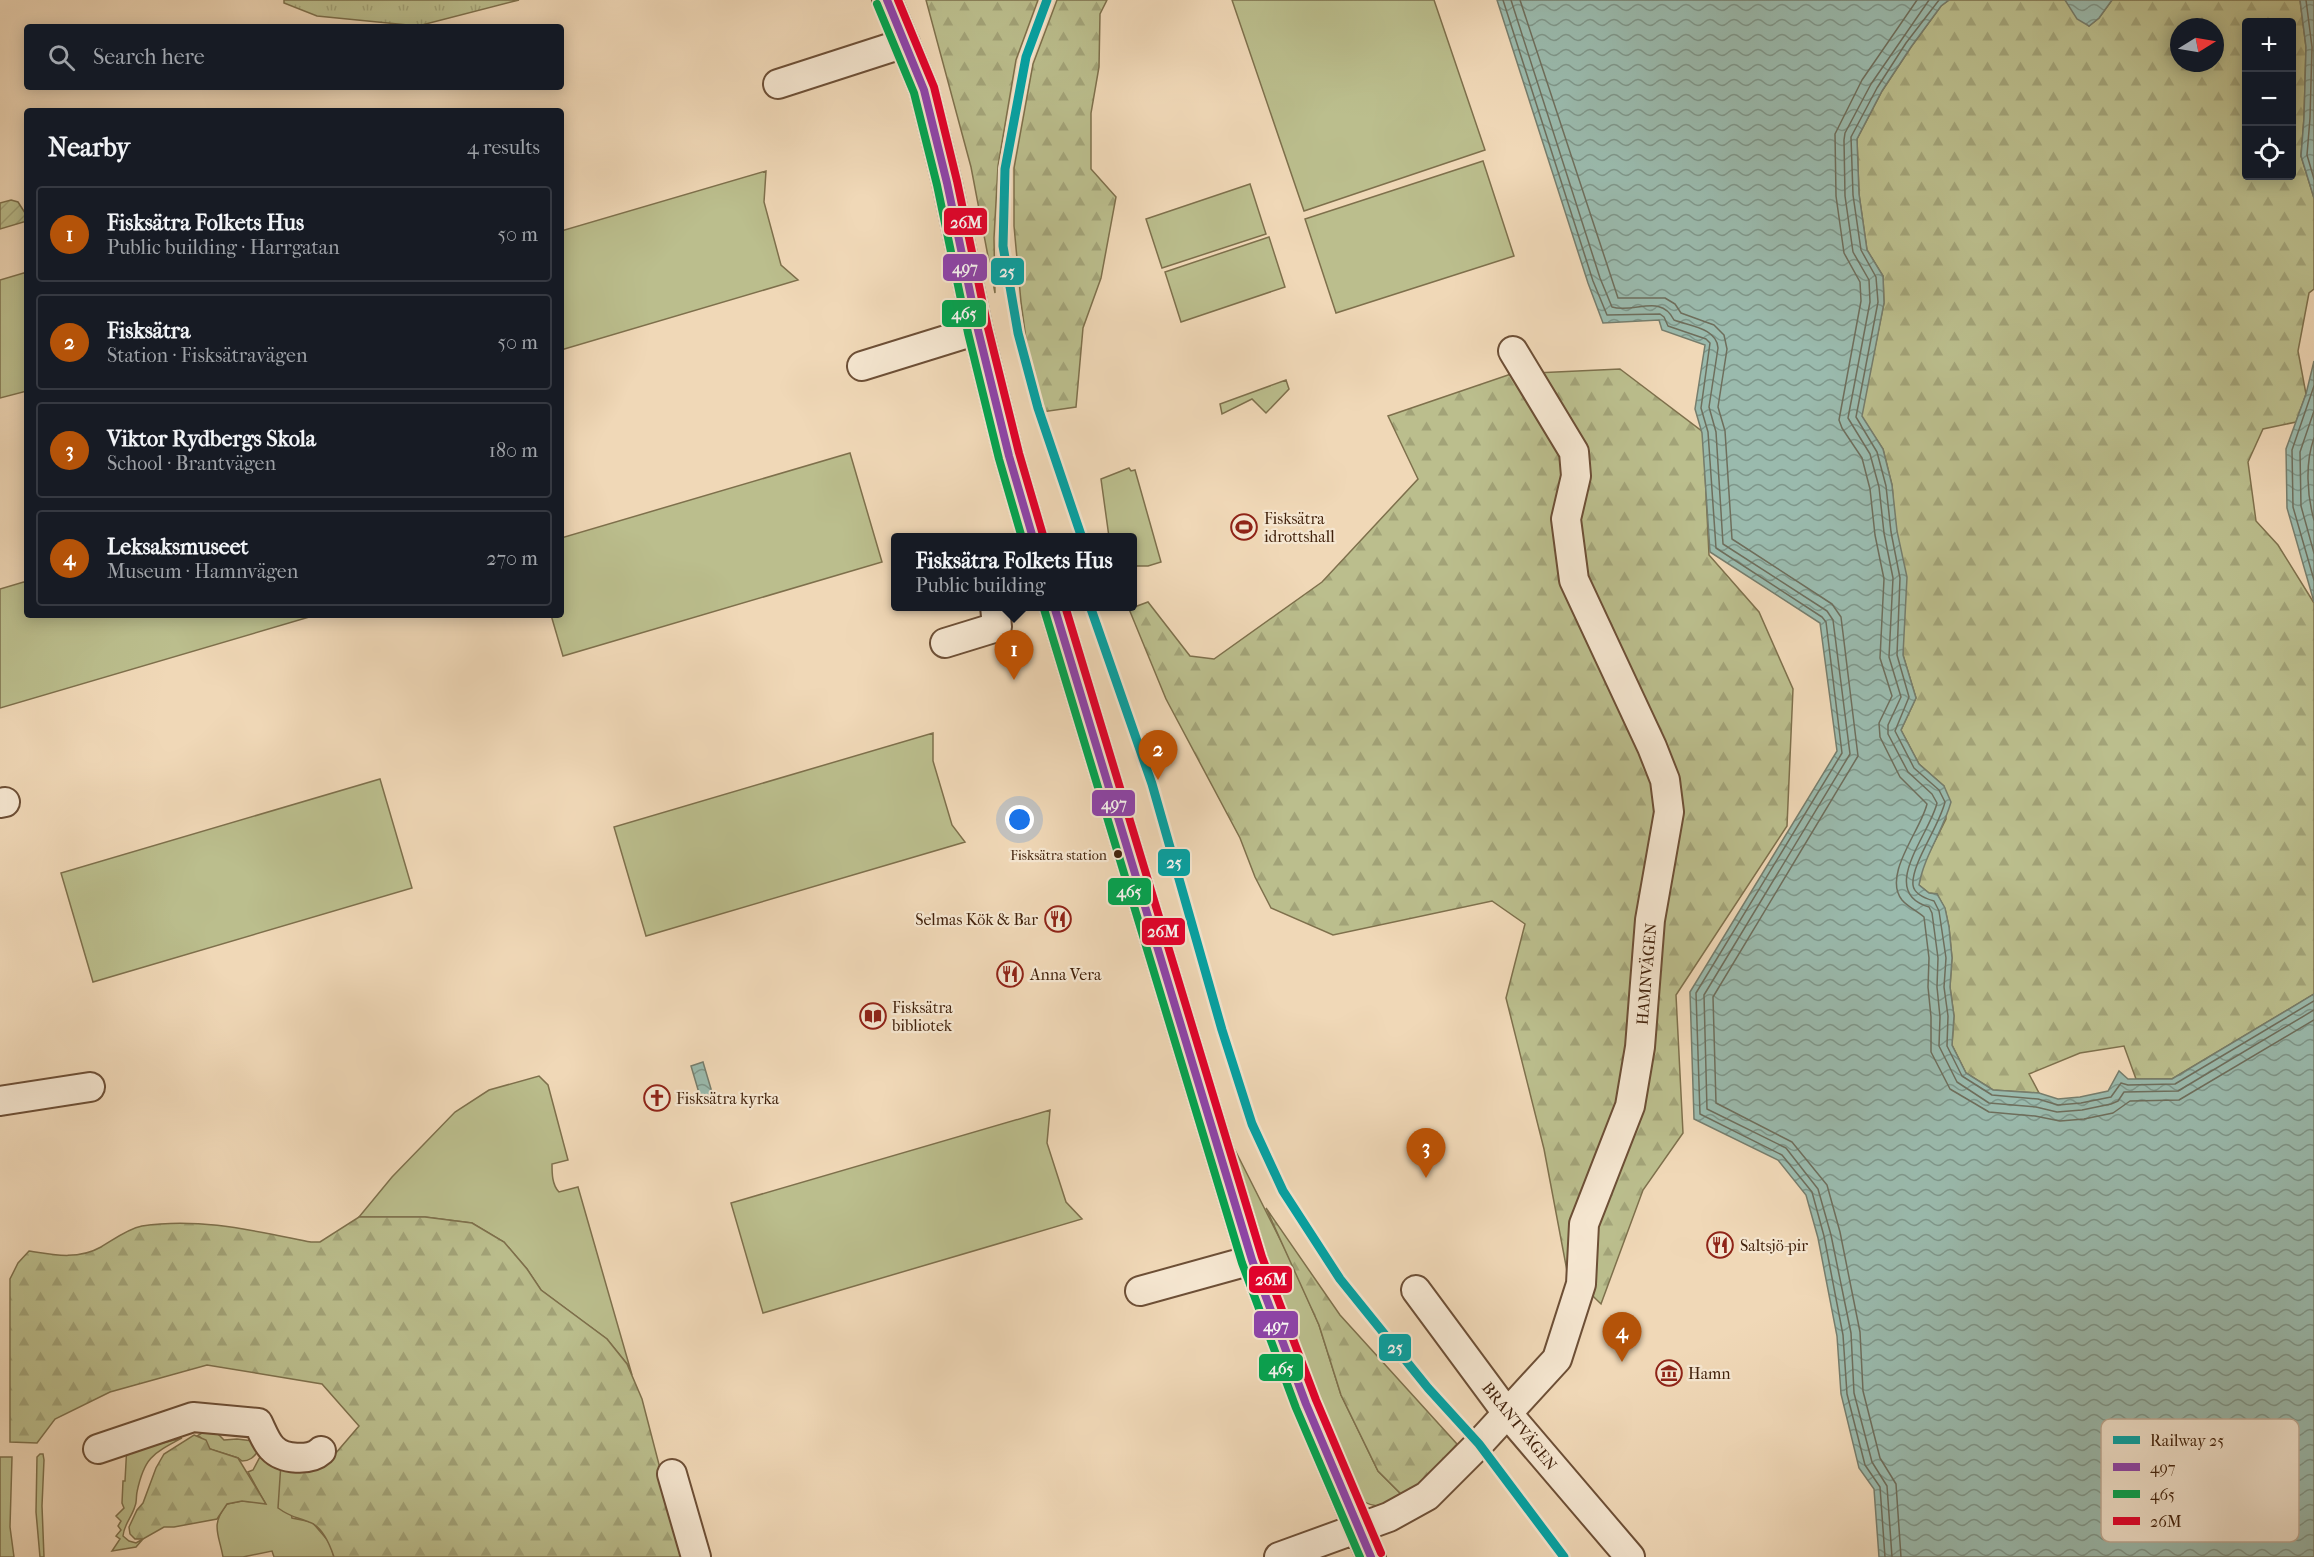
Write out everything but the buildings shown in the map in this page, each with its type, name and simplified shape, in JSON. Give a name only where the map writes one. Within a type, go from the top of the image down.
[{"type":"street","points":[[887,0],[924,90],[947,183],[978,330],[1009,456],[1032,533]]},
{"type":"street","points":[[778,84],[905,43]]},
{"type":"street","points":[[862,366],[978,330]]},
{"type":"street","name":"HAMNVÄGEN","points":[[1279,1557],[1389,1517],[1426,1496],[1557,1359],[1581,1284],[1584,1224],[1630,1106],[1640,1047],[1650,920],[1669,812],[1665,780],[1652,747],[1574,580],[1566,519],[1576,476],[1574,452],[1513,351]]},
{"type":"street","points":[[945,643],[997,627],[995,611]]},
{"type":"street","points":[[1056,611],[1252,1260],[1306,1404],[1371,1557]]},
{"type":"street","points":[[0,1101],[90,1088]]},
{"type":"street","points":[[1140,1290],[1252,1260]]},
{"type":"street","name":"BRANTVÄGEN","points":[[1416,1290],[1507,1413],[1630,1557]]},
{"type":"street","points":[[98,1449],[193,1417],[202,1417],[258,1423],[272,1449],[292,1457],[308,1458],[321,1451]]},
{"type":"street","points":[[672,1474],[696,1557]]},
{"type":"green space","points":[[284,0],[519,0],[426,24],[398,24],[317,16],[284,3]]},
{"type":"green space","points":[[926,0],[1038,0],[1016,60],[998,166],[994,238],[995,293],[971,167]]},
{"type":"green space","points":[[1057,0],[1107,0],[1100,14],[1099,67],[1091,113],[1091,169],[1116,197],[1101,278],[1083,328],[1076,407],[1042,412],[1026,339],[1021,302],[1014,226],[1014,168],[1033,64]]},
{"type":"green space","points":[[1232,0],[1434,0],[1485,150],[1304,211]]},
{"type":"green space","points":[[1949,0],[2065,0],[2089,26],[2099,18],[2112,0],[2300,0],[2306,47],[2301,156],[2314,198],[2314,289],[2309,293],[2298,351],[2306,394],[2296,422],[2263,429],[2248,462],[2256,521],[2278,545],[2314,603],[2314,994],[2172,1079],[2136,1079],[2124,1046],[2080,1053],[2029,1074],[2039,1093],[1993,1090],[1966,1073],[1952,1045],[1954,1016],[1950,987],[1952,958],[1949,927],[1945,909],[1937,894],[1929,893],[1919,885],[1922,867],[1946,819],[1944,786],[1919,764],[1901,730],[1916,698],[1903,655],[1903,621],[1892,485],[1883,449],[1861,416],[1884,303],[1883,276],[1867,250],[1859,194],[1857,139],[1882,91],[1941,6]]},
{"type":"green space","points":[[1483,161],[1514,256],[1336,313],[1305,219]]},
{"type":"green space","points":[[766,171],[764,202],[781,265],[798,280],[564,349],[564,230]]},
{"type":"green space","points":[[1250,184],[1266,234],[1162,268],[1146,219]]},
{"type":"green space","points":[[11,200],[18,202],[24,211],[24,222],[0,229],[0,203]]},
{"type":"green space","points":[[1269,237],[1285,287],[1181,322],[1165,272]]},
{"type":"green space","points":[[24,273],[24,392],[0,398],[0,280]]},
{"type":"green space","points":[[1620,369],[1703,432],[1709,555],[1759,612],[1793,689],[1787,826],[1676,995],[1683,1133],[1643,1190],[1601,1304],[1567,1271],[1544,1149],[1506,998],[1525,924],[1492,901],[1333,935],[1271,908],[1255,877],[1240,838],[1166,699],[1130,611],[1137,611],[1137,606],[1148,602],[1190,656],[1214,659],[1322,582],[1418,479],[1388,416],[1511,374]]},
{"type":"green space","points":[[1286,380],[1289,389],[1266,413],[1252,399],[1222,414],[1220,404]]},
{"type":"green space","points":[[850,453],[882,562],[563,656],[552,618],[564,618],[564,537]]},
{"type":"green space","points":[[1129,468],[1131,471],[1135,470],[1161,562],[1148,566],[1137,566],[1137,533],[1108,533],[1101,479]]},
{"type":"green space","points":[[24,582],[24,618],[306,618],[0,708],[0,589]]},
{"type":"green space","points":[[933,733],[933,761],[952,825],[965,842],[646,936],[614,827]]},
{"type":"green space","points":[[380,779],[412,888],[93,982],[61,873]]},
{"type":"green space","points":[[539,1076],[548,1085],[568,1160],[552,1164],[554,1182],[559,1192],[578,1187],[632,1375],[627,1364],[607,1339],[541,1290],[504,1242],[472,1223],[425,1217],[359,1217],[392,1177],[455,1112],[489,1090]]},
{"type":"green space","points":[[1050,1110],[1047,1143],[1066,1202],[1082,1219],[763,1313],[731,1203]]},
{"type":"green space","points":[[1228,1136],[1291,1261],[1319,1325],[1341,1395],[1378,1471],[1403,1496],[1388,1503],[1371,1505],[1351,1493],[1266,1264]]},
{"type":"green space","points":[[1266,1208],[1340,1315],[1457,1444],[1421,1484],[1403,1496],[1378,1471],[1341,1395],[1319,1325]]},
{"type":"green space","points":[[359,1217],[425,1217],[472,1223],[504,1242],[541,1290],[607,1339],[627,1364],[642,1399],[683,1557],[334,1557],[318,1527],[278,1508],[281,1463],[310,1464],[335,1454],[359,1426],[322,1384],[207,1365],[110,1392],[55,1419],[37,1443],[10,1442],[10,1279],[18,1263],[29,1251],[66,1255],[84,1254],[136,1227],[185,1223],[227,1226],[320,1242]]},
{"type":"green space","points":[[205,1431],[215,1431],[224,1440],[253,1441],[258,1451],[252,1458],[242,1461],[210,1449],[197,1436]]},
{"type":"green space","points":[[194,1435],[206,1440],[210,1449],[238,1458],[266,1504],[242,1501],[227,1504],[217,1519],[164,1527],[143,1539],[135,1539],[130,1534],[129,1527],[143,1503],[156,1468],[164,1454]]},
{"type":"green space","points":[[182,1438],[156,1453],[143,1471],[136,1504],[123,1536],[136,1543],[143,1539],[136,1547],[112,1551],[120,1539],[116,1536],[121,1530],[118,1526],[121,1521],[116,1516],[124,1508],[122,1503],[123,1481],[125,1481],[127,1444],[151,1446]]},
{"type":"green space","points":[[43,1454],[44,1460],[42,1506],[44,1557],[40,1557],[36,1512],[37,1457]]},
{"type":"green space","points":[[261,1455],[281,1463],[292,1518],[312,1522],[330,1543],[334,1557],[274,1557],[272,1551],[243,1557],[223,1557],[217,1524],[227,1504],[242,1501],[265,1503],[248,1472],[253,1470]]},
{"type":"green space","points":[[0,1457],[12,1457],[10,1527],[14,1557],[0,1557]]},
{"type":"water","points":[[1497,0],[1949,0],[1941,6],[1911,47],[1882,91],[1857,139],[1859,194],[1867,250],[1883,276],[1884,303],[1862,416],[1883,449],[1892,485],[1897,531],[1907,577],[1903,655],[1916,698],[1901,730],[1919,764],[1944,786],[1951,802],[1921,874],[1919,885],[1929,893],[1937,894],[1945,908],[1949,927],[1952,958],[1950,987],[1954,1016],[1952,1045],[1966,1073],[1993,1090],[2039,1093],[2058,1099],[2080,1097],[2108,1091],[2119,1071],[2128,1079],[2172,1079],[2314,994],[2314,1557],[1879,1557],[1874,1489],[1859,1468],[1841,1394],[1837,1336],[1818,1238],[1806,1195],[1778,1160],[1694,1119],[1690,992],[1837,751],[1820,623],[1710,552],[1702,433],[1695,409],[1705,345],[1662,330],[1659,320],[1603,323]]},
{"type":"water","points":[[2065,0],[2112,0],[2099,18],[2089,26],[2077,19]]},
{"type":"water","points":[[2300,0],[2314,0],[2314,198],[2301,156],[2306,47]]},
{"type":"water","points":[[2314,361],[2314,602],[2287,508],[2286,449],[2306,394]]},
{"type":"water","points":[[703,1062],[714,1099],[702,1103],[691,1066]]},
{"type":"rail line","name":"25","points":[[1047,0],[1026,57],[1005,169],[1003,246],[1018,333],[1038,408],[1080,533]]},
{"type":"rail line","name":"25","points":[[1092,611],[1152,784],[1222,1030],[1252,1124],[1283,1191],[1340,1279],[1428,1388],[1479,1444],[1564,1557]]},
{"type":"transit line","name":"497","points":[[887,0],[924,90],[947,183],[978,330],[1009,456],[1032,533]]},
{"type":"transit line","name":"26M","points":[[898,0],[934,87],[957,181],[988,328],[1019,453],[1042,533]]},
{"type":"transit line","name":"465","points":[[877,4],[914,93],[937,185],[968,333],[999,459],[1021,533]]},
{"type":"transit line","name":"465","points":[[1045,611],[1242,1263],[1296,1408],[1360,1557]]},
{"type":"transit line","name":"497","points":[[1056,611],[1252,1260],[1306,1404],[1371,1557]]},
{"type":"transit line","name":"26M","points":[[1067,611],[1262,1257],[1316,1400],[1381,1553]]},
{"type":"place","name":"Fisksätra idrottshall","points":[[1244,527]]},
{"type":"place","name":"Fisksätra Folkets Hus","points":[[1014,680]]},
{"type":"place","name":"Fisksätra","points":[[1158,780]]},
{"type":"place","name":"Fisksätra station","points":[[1118,854]]},
{"type":"place","name":"Selmas Kök & Bar","points":[[1058,919]]},
{"type":"place","name":"Anna Vera","points":[[1010,974]]},
{"type":"place","name":"Fisksätra bibliotek","points":[[873,1016]]},
{"type":"place","name":"Fisksätra kyrka","points":[[657,1098]]},
{"type":"place","name":"Viktor Rydbergs Skola","points":[[1426,1178]]},
{"type":"place","name":"Saltsjö-pir","points":[[1720,1245]]},
{"type":"place","name":"Leksaksmuseet","points":[[1622,1362]]},
{"type":"place","name":"Hamn","points":[[1669,1373]]}]
